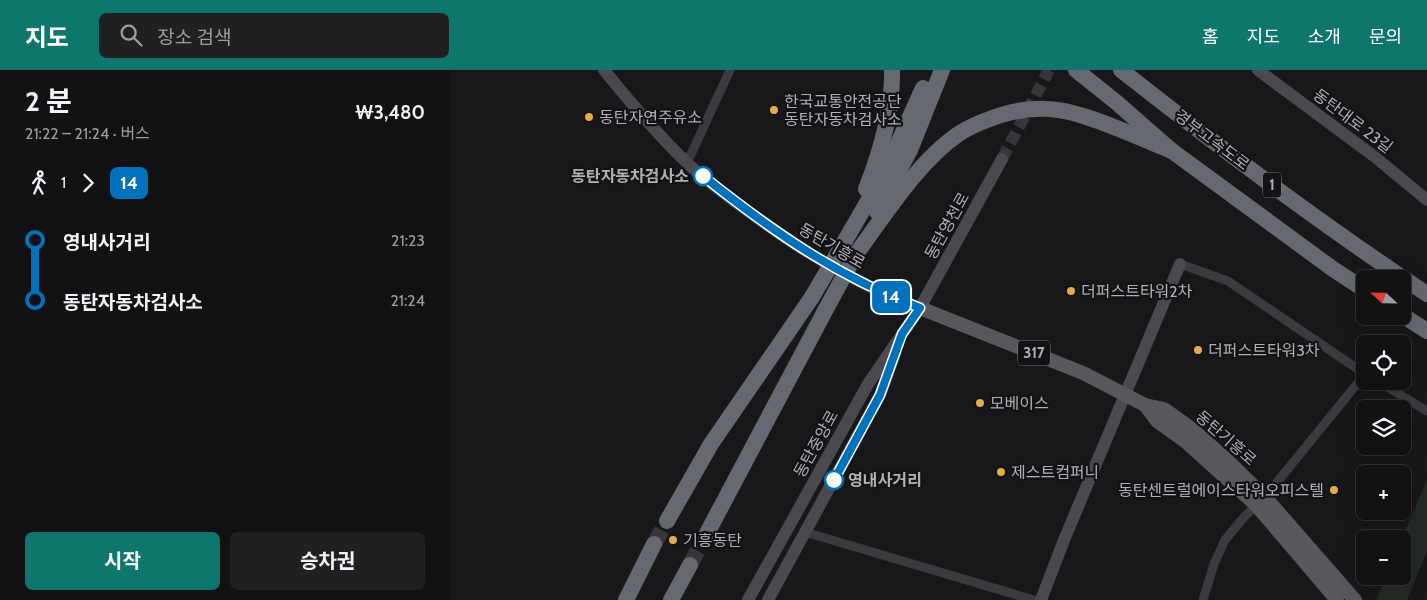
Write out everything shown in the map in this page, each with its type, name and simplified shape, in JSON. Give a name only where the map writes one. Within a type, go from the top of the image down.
[{"type":"highway","points":[[849,250],[884,137],[893,90],[892,70]]},
{"type":"highway","points":[[704,539],[826,309],[849,250],[931,70]]},
{"type":"highway","points":[[849,250],[910,150],[942,70]]},
{"type":"highway","name":"경부고속도로","points":[[1076,70],[1172,151],[1356,284]]},
{"type":"highway","name":"경부고속도로","points":[[1121,70],[1175,113],[1354,246],[1427,294]]},
{"type":"highway","points":[[666,521],[711,444],[812,297],[849,250],[918,172],[958,134],[968,128],[1009,113],[1039,108],[1080,114],[1172,151]]},
{"type":"highway","points":[[1411,321],[1427,331]]},
{"type":"highway","points":[[626,600],[654,544]]},
{"type":"highway","points":[[671,600],[690,565]]},
{"type":"main road","name":"동탄기흥로","points":[[920,308],[1074,369],[1145,405],[1157,421],[1261,501],[1355,600]]},
{"type":"main road","name":"동탄기흥로","points":[[1261,501],[1337,600]]},
{"type":"street","name":"동탄기흥로","points":[[604,70],[638,113],[687,163],[732,199],[801,249],[884,295],[920,308]]},
{"type":"street","points":[[687,163],[730,70]]},
{"type":"street","name":"동탄대로 23길","points":[[1258,70],[1375,158],[1427,200]]},
{"type":"street","name":"동탄영천로","points":[[920,308],[1002,159]]},
{"type":"street","points":[[1042,600],[1064,540],[1180,264],[1228,281],[1356,368]]},
{"type":"street","name":"동탄중앙로","points":[[748,600],[868,384],[920,308]]},
{"type":"street","points":[[768,600],[880,395],[902,334]]},
{"type":"street","points":[[1203,600],[1214,564],[1225,540],[1261,501],[1356,385]]},
{"type":"street","points":[[1392,390],[1427,411]]},
{"type":"street","points":[[805,532],[1034,600]]},
{"type":"shaded area","points":[[1427,479],[1427,551],[1407,600],[1376,600],[1382,585],[1411,585],[1411,530],[1406,530]]},
{"type":"tunnel","points":[[1002,159],[1049,70]]},
{"type":"tunnel","points":[[654,544],[667,521]]},
{"type":"tunnel","points":[[690,565],[704,539]]},
{"type":"bus line","name":"14","points":[[703,176],[786,240],[822,262],[884,295],[920,308],[902,334],[880,395],[834,480]]},
{"type":"place","name":"한국교통안전공단 동탄자동차검사소","points":[[774,110]]},
{"type":"place","name":"동탄자연주유소","points":[[589,117]]},
{"type":"place","name":"동탄자동차검사소","points":[[703,176]]},
{"type":"place","name":"더퍼스트타워2차","points":[[1071,291]]},
{"type":"place","name":"더퍼스트타워3차","points":[[1198,350]]},
{"type":"place","name":"모베이스","points":[[980,403]]},
{"type":"place","name":"제스트컴퍼니","points":[[1001,472]]},
{"type":"place","name":"영내사거리","points":[[834,480]]},
{"type":"place","name":"동탄센트럴에이스타워오피스텔","points":[[1334,490]]},
{"type":"place","name":"기흥동탄","points":[[673,540]]}]
